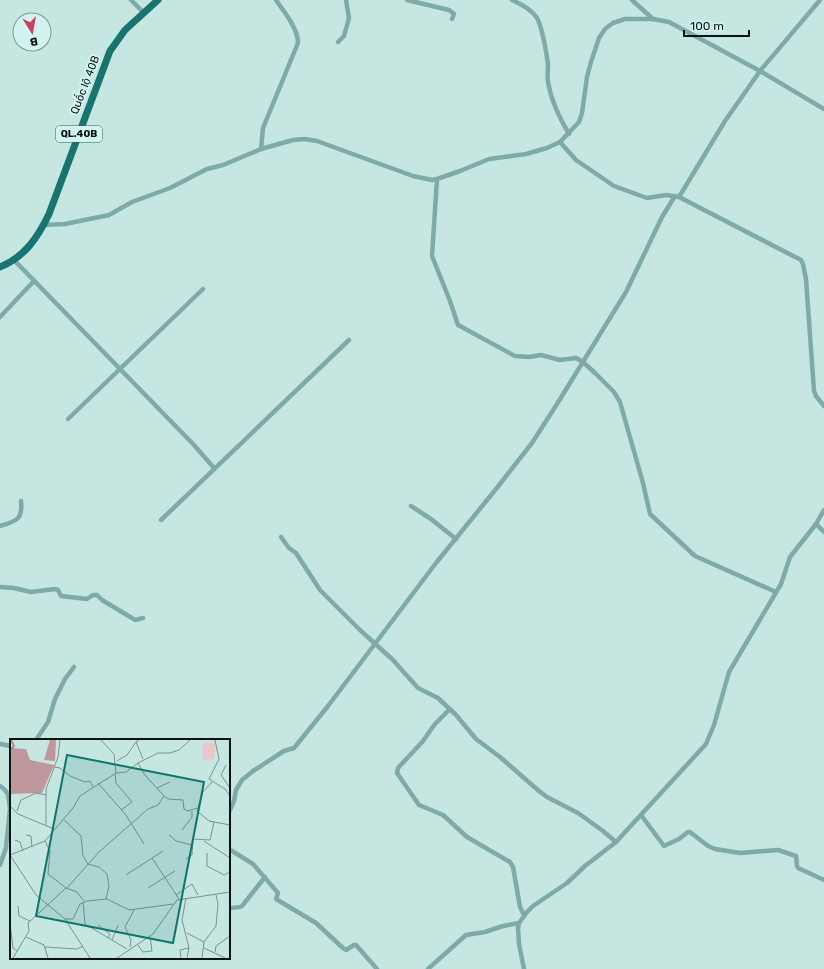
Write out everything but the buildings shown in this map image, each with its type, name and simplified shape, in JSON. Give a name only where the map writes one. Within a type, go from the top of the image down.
[{"type":"highway","name":"Quốc lộ 40B","points":[[0,267],[26,251],[40,233],[110,52],[125,30],[143,12],[158,0]]},
{"type":"street","points":[[131,0],[143,12]]},
{"type":"street","points":[[261,149],[263,128],[298,43],[297,35],[294,29],[276,0]]},
{"type":"street","points":[[338,42],[344,36],[349,18],[346,0]]},
{"type":"street","points":[[407,0],[449,10],[454,14],[452,19]]},
{"type":"street","points":[[512,0],[529,10],[537,19],[546,50],[550,91],[562,123],[569,134]]},
{"type":"street","points":[[632,0],[653,19]]},
{"type":"street","points":[[230,810],[234,801],[236,790],[242,780],[284,751],[294,748],[328,706],[436,563],[532,442],[626,292],[662,218],[725,121],[760,71],[820,0]]},
{"type":"street","points":[[43,225],[65,224],[109,215],[132,202],[170,188],[207,169],[218,167],[261,149],[293,140],[311,139],[424,179],[436,179],[460,171],[484,160],[526,154],[547,148],[560,142],[577,126],[585,100],[587,77],[599,38],[605,29],[613,23],[624,19],[653,19],[669,22],[760,71],[824,109]]},
{"type":"street","points":[[560,142],[576,160],[614,186],[647,198],[666,195],[677,196],[797,257],[802,262],[806,279],[814,391],[824,406]]},
{"type":"street","points":[[436,179],[432,256],[458,325],[515,356],[529,357],[541,355],[560,360],[573,358],[583,362],[614,392],[620,402],[650,514],[695,556],[776,592]]},
{"type":"street","points":[[13,259],[194,445],[214,468]]},
{"type":"street","points":[[0,317],[34,281]]},
{"type":"street","points":[[68,419],[203,289]]},
{"type":"street","points":[[160,520],[349,340]]},
{"type":"street","points":[[0,526],[13,522],[19,517],[22,509],[21,501]]},
{"type":"street","points":[[411,506],[431,519],[456,539]]},
{"type":"street","points":[[524,969],[518,939],[519,923],[524,915],[533,906],[567,883],[585,866],[616,842],[706,744],[714,725],[729,672],[783,580],[790,557],[816,524],[824,510]]},
{"type":"street","points":[[816,524],[824,532]]},
{"type":"street","points":[[281,537],[296,553],[320,590],[393,660],[418,688],[438,698],[450,709],[472,736],[500,757],[529,783],[547,797],[578,813],[616,842]]},
{"type":"street","points":[[0,587],[14,588],[31,592],[56,589],[61,596],[84,599],[97,595],[102,600],[126,613],[135,620],[143,618]]},
{"type":"street","points":[[37,739],[48,722],[54,702],[65,679],[74,667]]},
{"type":"street","points":[[450,709],[435,724],[424,741],[398,768],[397,773],[419,805],[442,815],[467,837],[510,862],[513,867],[520,907],[524,915]]},
{"type":"street","points":[[0,744],[10,746]]},
{"type":"street","points":[[0,786],[8,794],[10,809],[6,848],[0,865]]},
{"type":"street","points":[[641,815],[664,846],[690,832],[696,835],[708,846],[715,849],[744,853],[778,850],[796,856],[798,868],[824,880]]},
{"type":"street","points":[[230,850],[253,864],[278,892],[276,899],[316,923],[346,950],[356,945],[377,969]]},
{"type":"street","points":[[230,909],[242,906],[265,877]]},
{"type":"street","points":[[428,969],[466,936],[519,923]]}]
